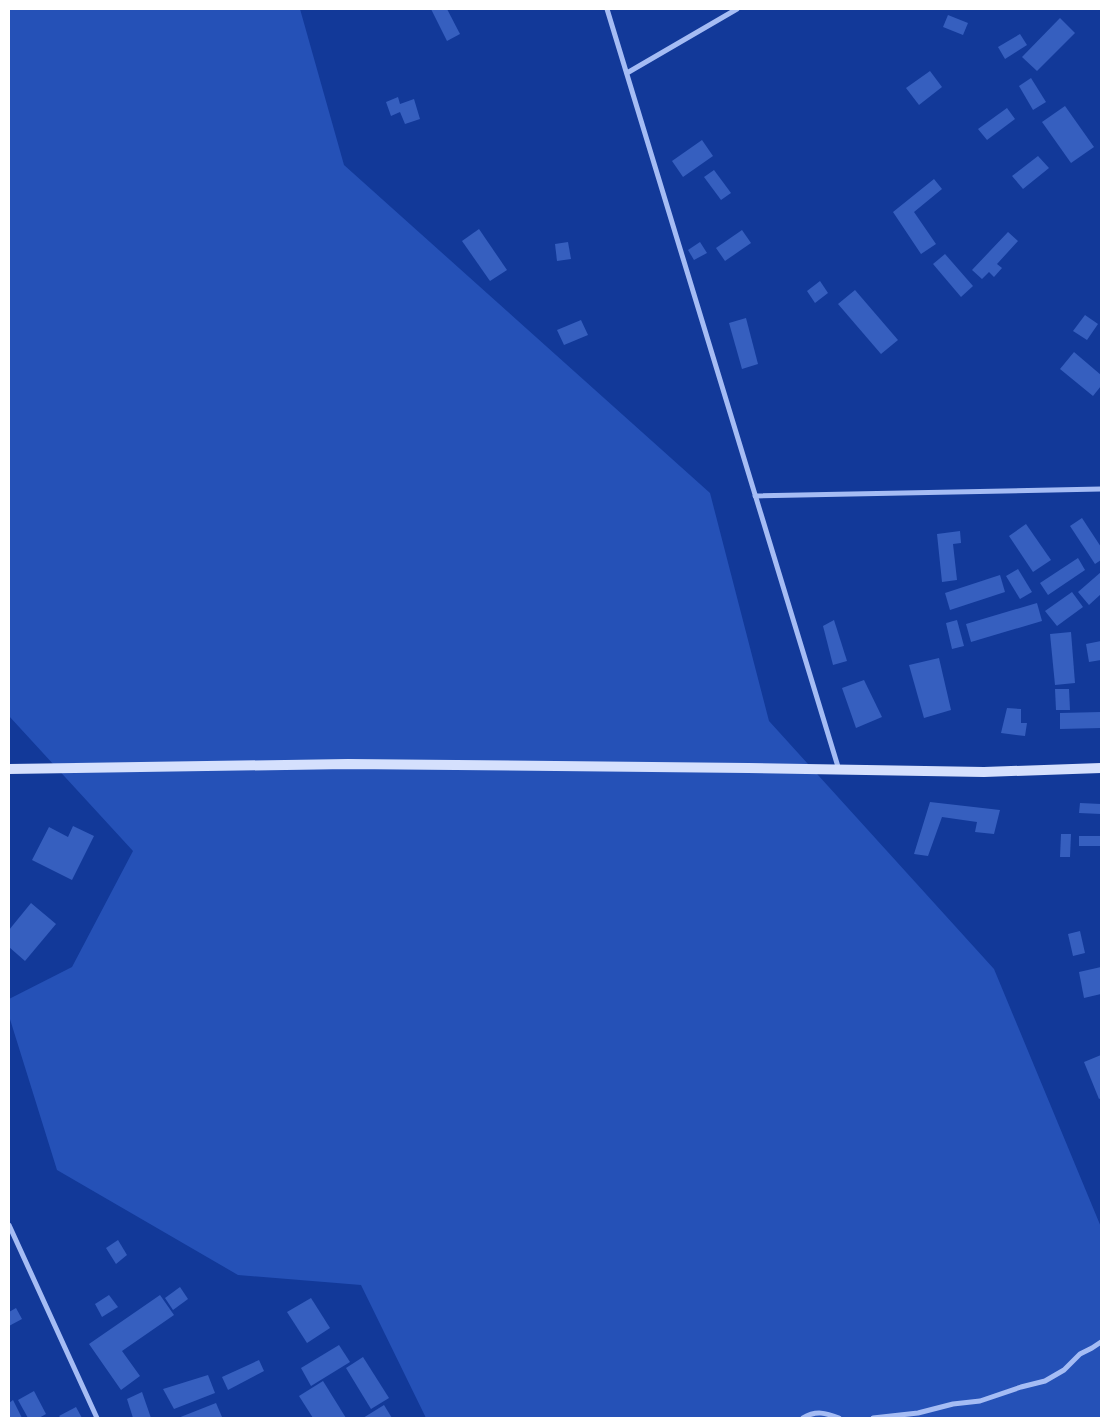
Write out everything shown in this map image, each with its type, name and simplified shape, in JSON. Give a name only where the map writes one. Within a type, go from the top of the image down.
[{"type":"main road","points":[[9,769],[358,764],[984,772],[1101,768]]},
{"type":"street","points":[[607,9],[839,770]]},
{"type":"street","points":[[626,73],[737,9]]},
{"type":"street","points":[[755,496],[1101,489]]},
{"type":"street","points":[[9,1226],[98,1418]]},
{"type":"street","points":[[873,1418],[918,1413],[953,1404],[980,1400],[1045,1381],[1064,1370],[1080,1354],[1101,1342]]},
{"type":"street","points":[[803,1418],[809,1414],[824,1413],[839,1418]]},
{"type":"shaded area","points":[[9,9],[300,9],[344,165],[710,493],[769,721],[994,969],[1101,1227],[1101,1418],[426,1418],[361,1285],[238,1275],[57,1170],[9,1016],[9,999],[72,967],[133,851],[9,716]]},
{"type":"building","points":[[431,9],[447,9],[460,34],[447,41]]},
{"type":"building","points":[[948,15],[968,23],[963,35],[943,27]]},
{"type":"building","points":[[1060,18],[1075,33],[1037,71],[1022,57]]},
{"type":"building","points":[[1020,34],[1027,45],[1005,59],[998,47]]},
{"type":"building","points":[[930,71],[942,87],[919,105],[906,88]]},
{"type":"building","points":[[1031,78],[1046,102],[1033,110],[1019,86]]},
{"type":"building","points":[[398,97],[400,104],[414,99],[420,119],[405,124],[400,112],[391,116],[386,102]]},
{"type":"building","points":[[1065,106],[1094,147],[1071,163],[1042,122]]},
{"type":"building","points":[[1007,108],[1015,119],[987,140],[978,129]]},
{"type":"building","points":[[702,140],[713,156],[683,177],[672,161]]},
{"type":"building","points":[[1038,156],[1049,168],[1023,189],[1012,176]]},
{"type":"building","points":[[714,170],[731,193],[721,200],[704,177]]},
{"type":"building","points":[[934,179],[942,189],[914,212],[936,244],[921,254],[893,212]]},
{"type":"building","points":[[479,229],[507,270],[490,281],[462,241]]},
{"type":"building","points":[[742,230],[751,243],[725,261],[716,248]]},
{"type":"building","points":[[1008,232],[1018,241],[997,264],[1002,268],[994,277],[989,272],[982,279],[972,270]]},
{"type":"building","points":[[568,242],[571,259],[557,261],[555,244]]},
{"type":"building","points":[[700,242],[707,253],[694,260],[688,250]]},
{"type":"building","points":[[945,254],[973,286],[961,297],[933,264]]},
{"type":"building","points":[[820,281],[828,293],[815,303],[807,291]]},
{"type":"building","points":[[855,290],[898,340],[881,354],[838,304]]},
{"type":"building","points":[[1085,315],[1098,324],[1087,340],[1073,331]]},
{"type":"building","points":[[746,318],[758,364],[742,369],[729,323]]},
{"type":"building","points":[[581,320],[588,335],[564,345],[557,330]]},
{"type":"building","points":[[1074,352],[1101,375],[1101,386],[1093,396],[1060,369]]},
{"type":"building","points":[[1082,518],[1101,547],[1101,560],[1095,564],[1070,526]]},
{"type":"building","points":[[1026,524],[1051,560],[1033,572],[1009,536]]},
{"type":"building","points":[[960,531],[961,543],[953,544],[957,580],[942,582],[937,534]]},
{"type":"building","points":[[1078,558],[1085,570],[1048,595],[1040,583]]},
{"type":"building","points":[[1018,569],[1032,592],[1020,599],[1006,576]]},
{"type":"building","points":[[1101,572],[1101,594],[1089,605],[1078,592]]},
{"type":"building","points":[[1000,575],[1005,592],[950,610],[945,593]]},
{"type":"building","points":[[1072,592],[1083,607],[1057,626],[1045,611]]},
{"type":"building","points":[[1037,603],[1042,621],[971,642],[966,624]]},
{"type":"building","points":[[834,620],[847,661],[833,665],[823,626]]},
{"type":"building","points":[[957,620],[964,646],[952,649],[946,623]]},
{"type":"building","points":[[1071,632],[1075,683],[1055,685],[1050,634]]},
{"type":"building","points":[[1101,641],[1101,660],[1089,662],[1086,644]]},
{"type":"building","points":[[939,658],[951,710],[924,718],[909,665]]},
{"type":"building","points":[[864,680],[882,717],[856,728],[842,688]]},
{"type":"building","points":[[1055,689],[1069,689],[1070,710],[1056,710]]},
{"type":"building","points":[[1007,708],[1021,709],[1021,723],[1027,723],[1025,736],[1001,733]]},
{"type":"building","points":[[1101,712],[1101,728],[1060,729],[1060,713]]},
{"type":"building","points":[[930,802],[1000,810],[994,834],[975,832],[977,822],[942,817],[928,856],[914,854]]},
{"type":"building","points":[[1080,803],[1101,804],[1101,814],[1079,813]]},
{"type":"building","points":[[73,826],[94,836],[72,880],[32,860],[49,827],[68,837]]},
{"type":"building","points":[[1061,834],[1071,834],[1070,857],[1060,857]]},
{"type":"building","points":[[1079,836],[1101,836],[1101,846],[1079,846]]},
{"type":"building","points":[[31,903],[56,924],[25,961],[9,947],[9,930]]},
{"type":"building","points":[[1080,931],[1085,953],[1073,956],[1068,934]]},
{"type":"building","points":[[1101,967],[1101,994],[1084,998],[1079,972]]},
{"type":"building","points":[[1101,1055],[1101,1098],[1099,1099],[1084,1062]]},
{"type":"building","points":[[118,1240],[127,1255],[116,1264],[106,1248]]},
{"type":"building","points":[[180,1287],[188,1299],[173,1310],[165,1298]]},
{"type":"building","points":[[109,1295],[118,1307],[102,1317],[95,1304]]},
{"type":"building","points":[[160,1295],[174,1315],[122,1351],[140,1376],[121,1390],[89,1344]]},
{"type":"building","points":[[311,1298],[330,1328],[307,1343],[287,1312]]},
{"type":"building","points":[[16,1308],[22,1319],[9,1326],[9,1312]]},
{"type":"building","points":[[339,1345],[350,1362],[311,1386],[301,1368]]},
{"type":"building","points":[[363,1357],[389,1398],[371,1409],[346,1368]]},
{"type":"building","points":[[259,1360],[264,1371],[228,1390],[222,1377]]},
{"type":"building","points":[[208,1375],[215,1393],[174,1409],[163,1389]]},
{"type":"building","points":[[323,1381],[346,1418],[313,1418],[299,1396]]},
{"type":"building","points":[[34,1391],[46,1414],[39,1418],[28,1418],[18,1400]]},
{"type":"building","points":[[142,1392],[151,1418],[133,1418],[127,1399]]},
{"type":"building","points":[[13,1400],[22,1418],[9,1418],[9,1403]]},
{"type":"building","points":[[216,1403],[222,1417],[220,1418],[178,1418]]},
{"type":"building","points":[[384,1405],[392,1418],[363,1418]]},
{"type":"building","points":[[76,1407],[82,1418],[61,1418],[59,1416]]}]
